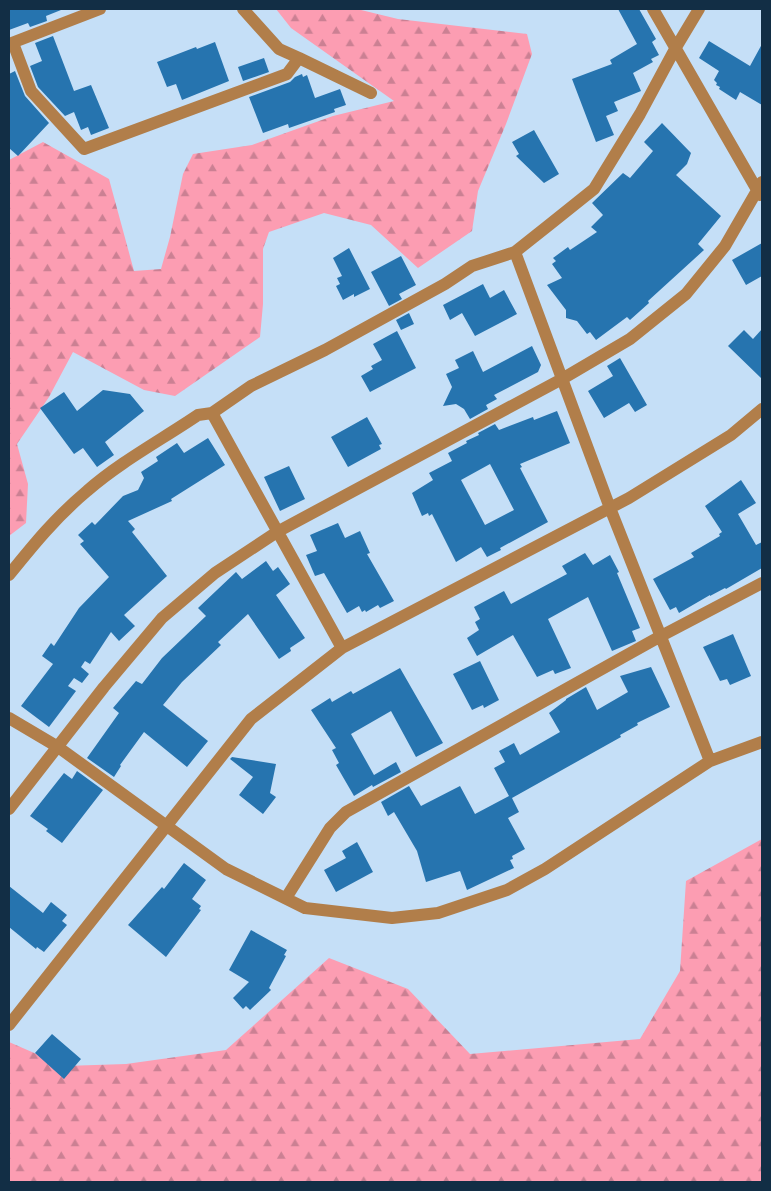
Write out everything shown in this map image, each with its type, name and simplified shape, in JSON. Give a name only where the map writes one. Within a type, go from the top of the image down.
[{"type":"street","points":[[100,9],[11,44],[31,91],[84,149],[287,74],[299,58]]},
{"type":"street","points":[[243,9],[279,49],[371,93]]},
{"type":"street","points":[[9,809],[104,687],[162,618],[214,574],[277,532],[562,379],[630,339],[686,294],[725,246],[761,190],[675,49],[653,9]]},
{"type":"street","points":[[9,575],[48,526],[87,490],[119,467],[198,415],[212,413],[251,386],[325,350],[445,284],[472,266],[515,252],[594,189],[640,114],[699,9]]},
{"type":"street","points":[[515,252],[610,508],[710,761]]},
{"type":"street","points":[[10,1020],[166,827],[251,718],[342,648],[629,498],[731,434],[762,409]]},
{"type":"street","points":[[212,413],[342,648]]},
{"type":"street","points":[[286,898],[330,828],[346,812],[661,636],[762,583]]},
{"type":"street","points":[[9,718],[58,747],[226,869],[305,908],[392,918],[438,913],[507,890],[538,873],[710,761],[762,742]]},
{"type":"green space","points":[[276,9],[357,9],[398,19],[527,34],[532,54],[478,191],[472,231],[418,268],[371,225],[324,213],[269,232],[263,249],[263,304],[260,337],[175,396],[144,390],[73,352],[49,397],[17,444],[28,484],[26,523],[9,536],[9,160],[43,142],[109,179],[134,271],[161,269],[170,237],[183,174],[193,154],[252,145],[333,116],[394,101],[291,28]]},
{"type":"green space","points":[[762,839],[762,1182],[9,1182],[9,1042],[64,1066],[126,1064],[226,1050],[329,958],[408,989],[470,1054],[640,1039],[680,971],[686,881]]},
{"type":"building","points":[[9,9],[61,10],[46,16],[47,21],[30,27],[28,23],[9,30]]},
{"type":"building","points":[[618,9],[639,9],[656,39],[652,42],[659,55],[651,59],[653,62],[633,73],[641,91],[614,102],[618,111],[606,116],[614,135],[596,142],[572,79],[612,64],[610,60],[637,44]]},
{"type":"building","points":[[53,36],[74,91],[91,85],[109,128],[91,135],[88,127],[81,130],[74,112],[65,116],[38,87],[30,66],[42,61],[35,43]]},
{"type":"building","points":[[709,41],[750,66],[762,44],[762,105],[740,92],[736,100],[719,89],[720,87],[716,85],[717,83],[714,80],[719,71],[699,58]]},
{"type":"building","points":[[215,42],[229,81],[182,100],[176,84],[167,87],[157,62]]},
{"type":"building","points":[[264,58],[269,72],[243,81],[238,67]]},
{"type":"building","points":[[15,71],[25,96],[49,123],[18,156],[9,148],[9,74]]},
{"type":"building","points":[[302,74],[303,77],[307,75],[315,98],[340,89],[346,105],[334,109],[335,112],[289,128],[288,124],[263,133],[249,97],[290,82]]},
{"type":"building","points":[[662,123],[691,153],[687,164],[676,175],[721,216],[698,244],[704,250],[630,320],[627,317],[596,340],[590,332],[587,334],[577,321],[566,318],[566,310],[547,285],[562,278],[552,264],[556,261],[553,258],[568,247],[570,250],[597,232],[591,227],[603,215],[592,203],[623,173],[630,178],[653,151],[644,142]]},
{"type":"building","points":[[534,130],[559,174],[544,183],[516,156],[519,154],[512,142]]},
{"type":"building","points":[[762,243],[762,276],[746,285],[732,260]]},
{"type":"building","points":[[349,248],[370,289],[343,300],[336,286],[340,284],[337,278],[342,276],[333,258]]},
{"type":"building","points":[[401,256],[416,285],[399,294],[402,299],[389,306],[371,272]]},
{"type":"building","points":[[483,284],[490,298],[504,290],[517,314],[475,336],[462,313],[450,320],[443,305]]},
{"type":"building","points":[[409,313],[414,324],[401,330],[396,320]]},
{"type":"building","points":[[762,329],[762,379],[728,346],[744,330],[753,339]]},
{"type":"building","points":[[397,331],[416,368],[370,392],[361,376],[373,369],[371,366],[382,360],[373,344]]},
{"type":"building","points":[[532,346],[541,365],[538,372],[494,395],[497,399],[486,405],[488,409],[470,419],[464,409],[456,404],[443,406],[452,387],[446,374],[459,368],[455,360],[473,351],[483,372]]},
{"type":"building","points":[[620,358],[647,405],[635,412],[629,403],[604,418],[588,391],[613,376],[607,366]]},
{"type":"building","points":[[103,390],[130,394],[144,411],[105,442],[114,455],[97,467],[83,448],[74,454],[40,408],[64,392],[77,411]]},
{"type":"building","points":[[557,411],[570,443],[520,464],[522,467],[520,468],[548,522],[487,557],[481,547],[456,562],[432,514],[429,516],[428,513],[422,516],[412,493],[433,480],[429,473],[452,461],[448,453],[479,435],[478,433],[495,424],[499,430],[533,417],[534,420]],"holes":[[[490,464],[514,510],[485,525],[461,480]]]},
{"type":"building","points":[[367,417],[382,444],[379,445],[381,449],[348,467],[331,437]]},
{"type":"building","points":[[208,438],[225,465],[171,499],[172,501],[128,521],[135,529],[132,532],[167,576],[124,615],[135,626],[119,641],[111,632],[90,664],[85,661],[81,667],[89,674],[82,683],[74,678],[68,686],[76,691],[49,727],[21,706],[53,664],[42,656],[51,643],[54,646],[79,608],[109,577],[80,544],[84,541],[78,535],[92,522],[95,525],[123,496],[138,490],[144,478],[141,472],[158,461],[156,457],[177,443],[184,453]]},
{"type":"building","points":[[289,466],[305,499],[280,511],[264,477]]},
{"type":"building","points":[[741,480],[756,503],[738,514],[756,545],[762,542],[762,568],[679,613],[676,607],[670,610],[653,579],[694,557],[691,553],[720,536],[719,534],[722,532],[705,506]]},
{"type":"building","points":[[338,523],[345,538],[360,531],[370,553],[367,554],[394,601],[380,608],[378,605],[366,612],[365,610],[362,612],[359,606],[347,613],[324,573],[315,576],[306,555],[317,551],[310,535]]},
{"type":"building","points":[[585,553],[593,565],[610,555],[619,572],[617,573],[640,628],[632,631],[636,641],[612,651],[588,597],[548,619],[571,668],[555,674],[553,670],[537,677],[513,635],[477,656],[467,638],[479,630],[475,622],[480,619],[474,607],[504,591],[511,604],[567,574],[562,566]]},
{"type":"building","points":[[266,561],[273,571],[278,567],[290,584],[276,595],[305,638],[290,648],[291,651],[279,659],[248,614],[218,642],[221,645],[182,682],[163,705],[208,741],[187,767],[144,732],[120,765],[114,777],[87,758],[119,713],[113,708],[136,681],[142,684],[162,658],[206,616],[198,608],[236,572],[242,579]]},
{"type":"building","points":[[733,634],[751,676],[730,685],[727,679],[720,681],[703,647]]},
{"type":"building","points":[[480,661],[499,700],[484,708],[483,705],[472,710],[453,674]]},
{"type":"building","points":[[651,667],[670,707],[637,723],[638,725],[620,735],[621,737],[512,798],[519,812],[508,818],[525,849],[512,856],[513,859],[510,860],[514,868],[467,890],[460,871],[426,882],[417,851],[394,812],[388,816],[381,802],[409,786],[421,806],[460,786],[475,814],[509,796],[494,768],[505,762],[499,751],[514,743],[520,755],[560,732],[549,713],[566,699],[586,687],[597,710],[628,692],[620,676]]},
{"type":"building","points":[[400,668],[443,743],[416,757],[391,711],[351,734],[374,775],[396,762],[401,772],[373,787],[372,785],[354,796],[336,765],[339,763],[332,750],[336,748],[311,710],[330,698],[332,702],[351,691],[353,694]]},
{"type":"building","points":[[232,757],[276,764],[270,793],[276,797],[263,814],[239,795],[253,777],[230,759]]},
{"type":"building","points":[[77,771],[103,790],[62,843],[46,831],[48,829],[30,816],[64,773],[72,779]]},
{"type":"building","points":[[357,842],[373,872],[336,892],[324,870],[346,858],[342,851]]},
{"type":"building","points":[[184,863],[206,880],[192,899],[201,906],[199,909],[201,910],[166,957],[128,925],[162,887],[164,889]]},
{"type":"building","points":[[9,886],[43,913],[51,902],[67,915],[62,921],[67,925],[44,952],[37,947],[36,949],[9,927]]},
{"type":"building","points":[[251,930],[287,950],[284,955],[286,956],[269,988],[271,990],[250,1010],[246,1006],[243,1009],[233,998],[249,982],[229,970]]},
{"type":"building","points":[[52,1034],[81,1059],[64,1079],[35,1053]]}]
